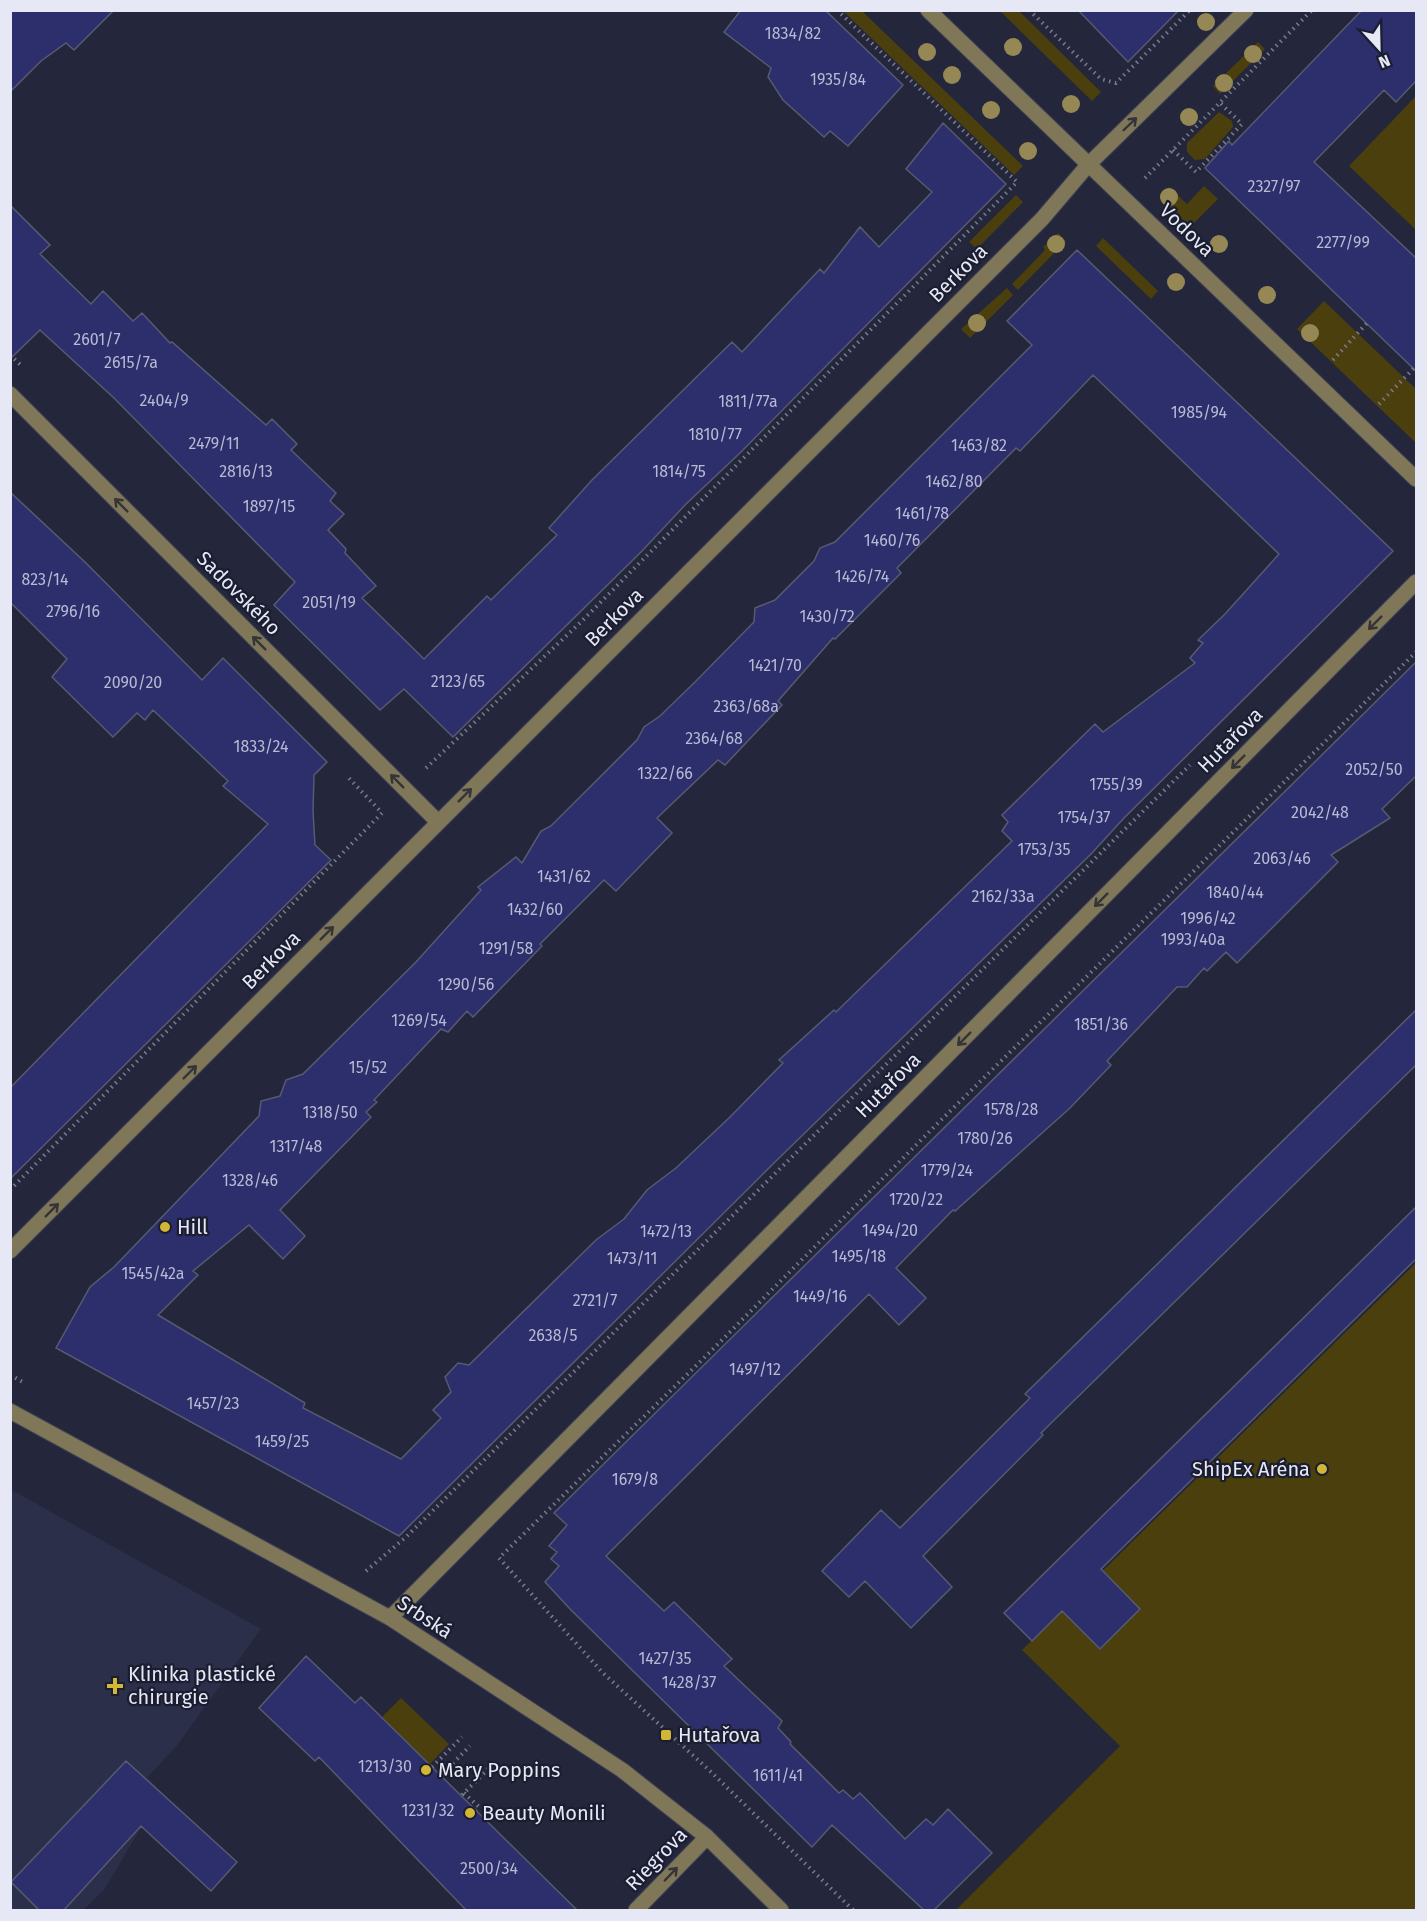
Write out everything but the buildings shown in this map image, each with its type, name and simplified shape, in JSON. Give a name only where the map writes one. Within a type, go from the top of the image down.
[{"type":"street","name":"Vodova","points":[[928,10],[1416,478]]},
{"type":"street","name":"Berkova","points":[[10,1251],[1042,219],[1088,165],[1246,10]]},
{"type":"street","name":"Sadovského","points":[[10,394],[438,822]]},
{"type":"street","name":"Hutařova","points":[[390,1618],[1416,582]]},
{"type":"street","name":"Srbská","points":[[10,1411],[390,1618],[622,1770],[707,1837],[781,1911]]},
{"type":"street","name":"Riegrova","points":[[636,1911],[707,1837]]},
{"type":"path","points":[[417,763],[424,770],[582,621],[1017,182],[837,10]]},
{"type":"path","points":[[1029,10],[1101,79],[1116,83],[1190,10]]},
{"type":"path","points":[[1124,199],[1312,10]]},
{"type":"path","points":[[1173,150],[1196,172],[1242,124],[1220,103]]},
{"type":"path","points":[[1314,380],[1367,323]]},
{"type":"path","points":[[10,355],[26,370]]},
{"type":"path","points":[[1359,424],[1414,368]]},
{"type":"path","points":[[853,1911],[709,1770],[602,1672],[499,1558],[1416,652]]},
{"type":"path","points":[[356,1567],[367,1571],[406,1537],[1191,763]]},
{"type":"path","points":[[10,1190],[382,813]]},
{"type":"path","points":[[10,1375],[31,1387]]},
{"type":"path","points":[[432,1767],[462,1737]]},
{"type":"path","points":[[440,1776],[470,1746]]},
{"type":"path","points":[[475,1810],[479,1807],[463,1794],[491,1766]]},
{"type":"shaded area","points":[[843,11],[862,11],[1023,166],[1014,175]]},
{"type":"shaded area","points":[[1000,11],[1019,11],[1101,92],[1092,101]]},
{"type":"shaded area","points":[[1258,42],[1265,49],[1220,94],[1213,86]]},
{"type":"shaded area","points":[[1416,96],[1416,230],[1349,166]]},
{"type":"shaded area","points":[[1219,112],[1232,121],[1233,127],[1205,159],[1195,160],[1187,152],[1187,143]]},
{"type":"shaded area","points":[[1204,186],[1218,199],[1190,227],[1160,197],[1169,187],[1187,204]]},
{"type":"shaded area","points":[[1016,195],[1023,202],[977,249],[969,242]]},
{"type":"shaded area","points":[[1058,233],[1066,241],[1018,290],[1012,284]]},
{"type":"shaded area","points":[[1103,238],[1158,291],[1151,299],[1096,246]]},
{"type":"shaded area","points":[[1007,288],[1013,295],[970,338],[961,329]]},
{"type":"shaded area","points":[[1324,301],[1416,389],[1416,443],[1297,329]]},
{"type":"shaded area","name":"ShipEx Aréna","points":[[1416,1263],[1416,1910],[956,1910],[1120,1746],[1022,1650]]},
{"type":"shaded area","name":"Klinika plastické chirurgie","points":[[10,1489],[261,1629],[178,1744],[147,1778],[156,1786],[130,1813],[142,1826],[104,1890],[83,1910],[11,1910]]},
{"type":"shaded area","points":[[401,1698],[449,1744],[429,1765],[382,1717]]},
{"type":"place","name":"Hill","points":[[165,1227]]},
{"type":"place","name":"ShipEx Aréna","points":[[1322,1469]]},
{"type":"place","name":"Klinika plastické chirurgie","points":[[115,1686]]},
{"type":"place","name":"Hutařova","points":[[666,1735]]},
{"type":"place","name":"Mary Poppins","points":[[426,1770]]},
{"type":"place","name":"Beauty Monili","points":[[470,1813]]}]
